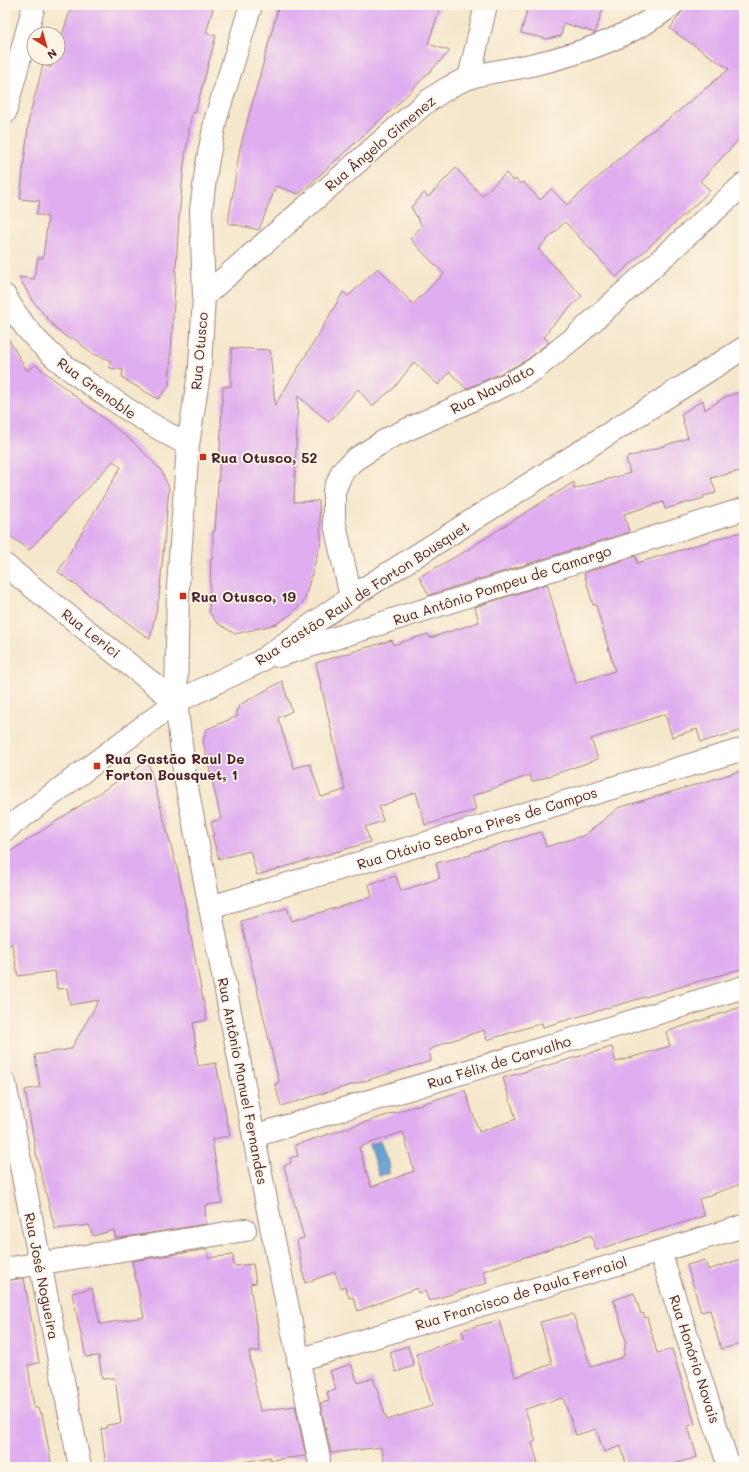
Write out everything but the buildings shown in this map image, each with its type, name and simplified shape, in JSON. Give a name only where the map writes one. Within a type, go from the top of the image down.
[{"type":"street","points":[[5,113],[34,5]]},
{"type":"street","name":"Rua Otusco","points":[[176,702],[178,586],[188,445],[200,367],[204,296],[201,210],[207,164],[216,118],[251,5]]},
{"type":"street","points":[[469,78],[486,5]]},
{"type":"street","name":"Rua Ângelo Gimenez","points":[[204,296],[424,104],[446,88],[469,78],[532,65],[588,50],[641,24],[672,5]]},
{"type":"street","name":"Rua Navolato","points":[[351,597],[334,520],[334,491],[342,472],[364,454],[389,438],[516,380],[535,368],[575,337],[743,187]]},
{"type":"street","name":"Rua Grenoble","points":[[5,296],[14,312],[39,343],[69,371],[151,426],[188,445]]},
{"type":"street","name":"Rua Gastão Raul de Forton Bousquet","points":[[5,830],[176,702],[259,662],[351,597],[744,348]]},
{"type":"street","name":"Rua Antônio Pompeu de Camargo","points":[[259,662],[744,509]]},
{"type":"street","name":"Rua Lerici","points":[[5,565],[176,702]]},
{"type":"street","name":"Rua Antônio Manuel Fernandes","points":[[176,702],[185,777],[298,1360],[319,1459]]},
{"type":"street","name":"Rua Otávio Seabra Pires de Campos","points":[[210,907],[744,749]]},
{"type":"street","name":"Rua Félix de Carvalho","points":[[254,1136],[744,987]]},
{"type":"street","name":"Rua José Nogueira","points":[[5,1084],[80,1467]]},
{"type":"street","name":"Rua Francisco de Paula Ferraiol","points":[[298,1360],[744,1226]]},
{"type":"street","points":[[5,1269],[245,1230]]},
{"type":"street","name":"Rua Honório Novais","points":[[660,1252],[729,1467]]},
{"type":"water","points":[[380,1141],[390,1168],[387,1169],[389,1173],[379,1176],[369,1145]]},
{"type":"place","name":"Rua Otusco, 52","points":[[203,457]]},
{"type":"place","name":"Rua Otusco, 19","points":[[183,596]]},
{"type":"place","name":"Rua Gastão Raul De Forton Bousquet, 1","points":[[97,766]]}]
